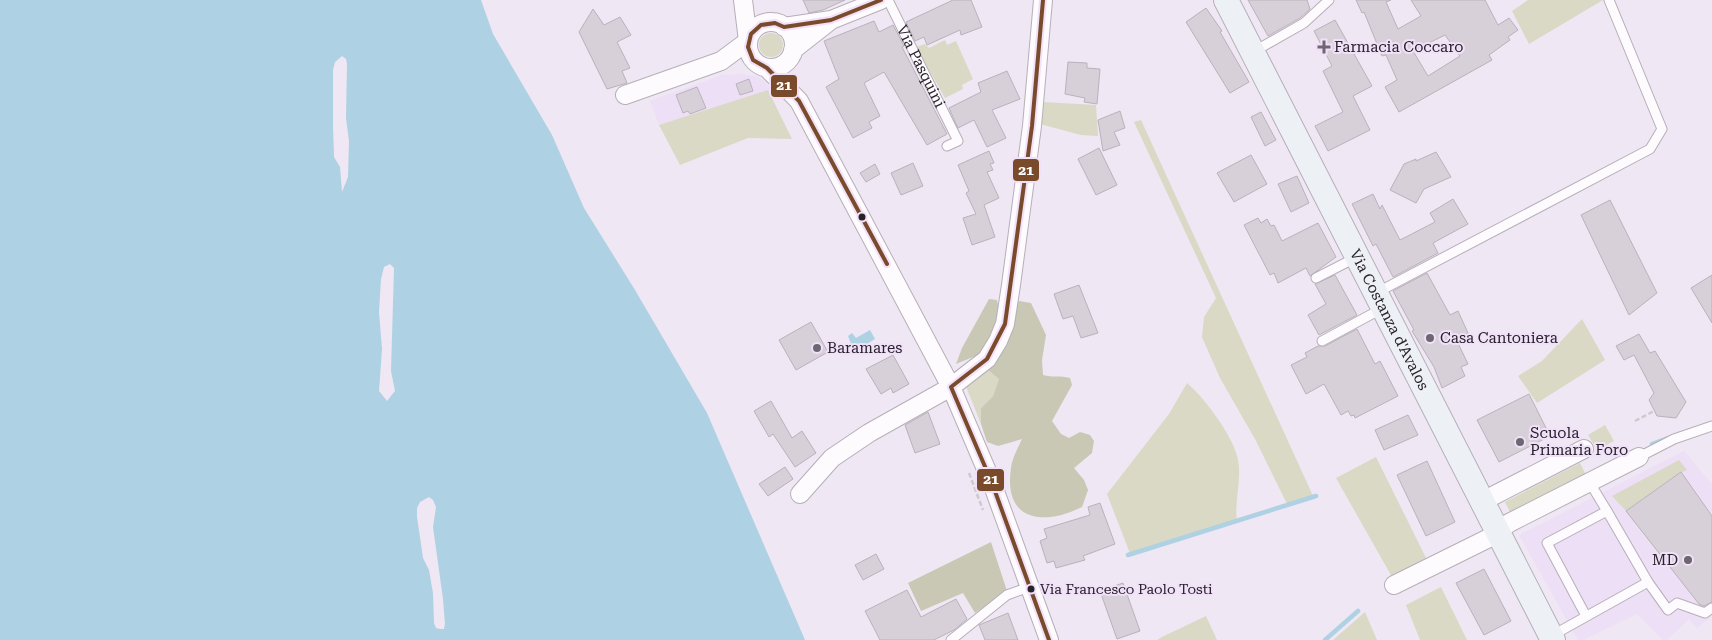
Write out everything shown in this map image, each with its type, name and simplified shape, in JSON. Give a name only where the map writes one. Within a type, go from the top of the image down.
[{"type":"main road","name":"Via Costanza d'Avalos","points":[[1226,0],[1552,638]]},
{"type":"street","points":[[744,0],[779,25],[792,37],[792,54],[799,101]]},
{"type":"street","points":[[744,0],[749,54],[799,101],[951,387],[974,437],[1049,640]]},
{"type":"street","points":[[625,95],[721,61],[748,41],[750,34],[761,25],[831,20],[881,0]]},
{"type":"street","points":[[800,494],[832,458],[869,433],[951,387],[987,359],[1005,324],[1032,126],[1043,0]]},
{"type":"street","points":[[721,61],[780,67],[831,20]]},
{"type":"street","points":[[1483,501],[1584,449]]},
{"type":"street","points":[[1394,585],[1489,538],[1497,530],[1639,456]]},
{"type":"lane","name":"Via Pasquini","points":[[888,0],[958,141],[948,146]]},
{"type":"lane","points":[[1253,52],[1304,23],[1329,0]]},
{"type":"lane","points":[[1322,341],[1379,300],[1650,149],[1662,128],[1609,0]]},
{"type":"lane","points":[[1316,278],[1357,256]]},
{"type":"lane","points":[[1639,456],[1674,439],[1712,426]]},
{"type":"lane","points":[[1594,480],[1607,511],[1648,582],[1668,610],[1677,603],[1706,613],[1712,608]]},
{"type":"lane","points":[[1586,616],[1547,543],[1607,511]]},
{"type":"lane","points":[[1552,638],[1586,616],[1648,582]]},
{"type":"lane","points":[[951,640],[1007,595],[1029,587]]},
{"type":"path","points":[[1635,421],[1654,410]]},
{"type":"path","points":[[967,468],[986,518]]},
{"type":"shaded area","points":[[741,74],[759,77],[772,89],[659,125],[650,101],[722,75]]},
{"type":"shaded area","points":[[1684,451],[1712,484],[1712,616],[1697,628],[1689,619],[1667,640],[1663,640],[1637,614],[1583,640],[1578,640],[1519,535]]},
{"type":"green space","points":[[1528,0],[1603,0],[1529,44],[1512,11]]},
{"type":"green space","points":[[771,33],[776,34],[782,40],[782,50],[776,56],[771,57],[766,56],[760,50],[759,45],[760,40],[766,34]]},
{"type":"green space","points":[[945,40],[947,45],[956,41],[973,79],[962,85],[963,89],[945,98],[916,47],[925,44],[929,48]]},
{"type":"green space","points":[[768,90],[792,139],[748,138],[680,165],[659,125]]},
{"type":"green space","points":[[1042,102],[1096,105],[1098,136],[1081,135],[1040,124]]},
{"type":"green space","points":[[1141,120],[1314,498],[1288,506],[1255,439],[1220,378],[1202,337],[1204,317],[1216,298],[1134,122]]},
{"type":"green space","points":[[989,299],[997,300],[999,310],[1019,301],[1031,303],[1046,335],[1042,360],[1043,375],[1070,378],[1072,385],[1052,421],[1061,434],[1069,438],[1080,432],[1090,435],[1094,441],[1092,453],[1074,468],[1084,480],[1088,490],[1082,507],[1068,513],[1054,517],[1029,515],[1020,509],[1013,500],[1010,486],[1012,464],[1022,439],[998,446],[987,442],[981,424],[981,408],[993,396],[999,379],[973,357],[956,364],[962,348]]},
{"type":"green space","points":[[1582,319],[1605,360],[1537,403],[1518,376],[1542,361]]},
{"type":"green space","points":[[987,366],[999,379],[993,396],[981,408],[981,424],[965,384]]},
{"type":"green space","points":[[1187,383],[1202,398],[1225,429],[1235,451],[1239,468],[1236,506],[1237,522],[1131,556],[1107,494],[1169,414]]},
{"type":"green space","points":[[1605,425],[1614,441],[1597,450],[1588,435]]},
{"type":"green space","points":[[1376,457],[1427,560],[1392,577],[1336,478]]},
{"type":"green space","points":[[1679,460],[1687,470],[1678,474],[1626,511],[1612,496]]},
{"type":"green space","points":[[1580,463],[1586,475],[1511,514],[1505,502]]},
{"type":"green space","points":[[991,542],[1007,591],[975,613],[963,593],[921,611],[908,583]]},
{"type":"green space","points":[[1441,587],[1467,640],[1420,640],[1406,605]]},
{"type":"green space","points":[[1365,612],[1377,640],[1333,640]]},
{"type":"green space","points":[[1206,616],[1217,640],[1157,640],[1162,637]]},
{"type":"water","points":[[0,0],[481,0],[493,34],[552,135],[584,208],[635,290],[707,413],[805,640],[0,640]]},
{"type":"water","points":[[870,330],[875,339],[857,350],[853,349],[848,336],[852,333],[856,338]]},
{"type":"pier","points":[[342,56],[346,59],[347,64],[346,118],[349,141],[348,177],[342,192],[340,167],[334,157],[333,70],[335,62]]},
{"type":"pier","points":[[390,264],[394,268],[391,371],[395,391],[387,401],[379,391],[382,349],[379,312],[381,279],[384,267]]},
{"type":"pier","points":[[429,497],[433,500],[436,507],[433,527],[443,599],[444,629],[436,628],[434,623],[433,593],[429,570],[423,558],[417,517],[417,508],[420,502]]},
{"type":"building","points":[[803,0],[845,0],[823,10],[809,13]]},
{"type":"building","points":[[953,0],[971,0],[982,27],[961,35],[960,30],[927,45],[924,37],[915,41],[906,22]]},
{"type":"building","points":[[1248,0],[1307,0],[1310,9],[1300,18],[1268,36]]},
{"type":"building","points":[[1356,0],[1391,0],[1386,2],[1398,29],[1421,16],[1411,0],[1485,0],[1498,25],[1509,18],[1518,30],[1508,37],[1510,40],[1489,55],[1492,60],[1399,112],[1385,87],[1397,80],[1386,55],[1382,56],[1364,12],[1362,13]],"holes":[[[1445,35],[1460,56],[1428,76],[1413,51]]]},
{"type":"building","points":[[1206,8],[1222,31],[1220,32],[1249,82],[1230,93],[1186,22]]},
{"type":"building","points":[[593,9],[604,25],[620,17],[631,35],[617,42],[630,68],[622,71],[627,83],[607,89],[579,32]]},
{"type":"building","points":[[1335,20],[1372,86],[1353,96],[1370,130],[1328,151],[1315,126],[1343,112],[1323,71],[1332,66],[1314,31]]},
{"type":"building","points":[[874,21],[879,32],[893,25],[904,46],[902,47],[947,134],[927,145],[884,72],[864,83],[880,116],[869,122],[872,128],[853,138],[826,87],[839,79],[824,41]]},
{"type":"building","points":[[1068,62],[1087,63],[1087,68],[1100,69],[1097,104],[1084,102],[1085,98],[1065,94]]},
{"type":"building","points":[[1007,71],[1020,99],[992,110],[1006,138],[987,147],[974,120],[958,128],[949,108],[981,92],[978,83]]},
{"type":"building","points":[[749,79],[753,91],[740,95],[736,84]]},
{"type":"building","points":[[697,87],[706,108],[690,114],[688,111],[683,113],[676,95]]},
{"type":"building","points":[[1120,111],[1125,128],[1114,132],[1120,145],[1103,151],[1098,120]]},
{"type":"building","points":[[1261,112],[1276,140],[1265,146],[1251,117]]},
{"type":"building","points":[[1099,148],[1117,185],[1096,195],[1078,159]]},
{"type":"building","points":[[989,151],[994,163],[990,164],[993,170],[987,172],[999,198],[984,205],[995,237],[972,245],[963,218],[976,214],[966,193],[969,191],[958,165]]},
{"type":"building","points":[[1436,152],[1451,177],[1424,189],[1416,203],[1390,190],[1404,164]]},
{"type":"building","points":[[1251,155],[1267,184],[1234,202],[1217,173]]},
{"type":"building","points":[[913,163],[923,186],[901,195],[891,173]]},
{"type":"building","points":[[875,164],[880,174],[866,182],[860,173]]},
{"type":"building","points":[[1297,176],[1309,203],[1291,212],[1278,184]]},
{"type":"building","points":[[1373,194],[1380,209],[1382,205],[1400,240],[1435,222],[1430,213],[1453,199],[1468,224],[1433,243],[1438,253],[1393,277],[1376,244],[1373,246],[1352,204]]},
{"type":"building","points":[[1610,200],[1657,293],[1629,315],[1581,215]]},
{"type":"building","points":[[1258,218],[1261,223],[1267,219],[1271,226],[1274,225],[1282,241],[1318,223],[1336,257],[1310,276],[1306,268],[1278,283],[1274,273],[1270,275],[1244,225]]},
{"type":"building","points":[[1427,273],[1450,315],[1458,311],[1468,333],[1456,339],[1468,364],[1461,367],[1465,376],[1442,388],[1434,367],[1412,331],[1414,330],[1393,291]]},
{"type":"building","points":[[1335,275],[1357,315],[1319,335],[1308,315],[1326,304],[1315,284]]},
{"type":"building","points":[[1712,275],[1712,323],[1691,288]]},
{"type":"building","points":[[1079,285],[1098,333],[1081,338],[1073,316],[1063,319],[1054,294]]},
{"type":"building","points":[[811,322],[828,352],[796,370],[779,340]]},
{"type":"building","points":[[1357,329],[1375,364],[1380,361],[1398,396],[1355,418],[1348,411],[1341,415],[1324,384],[1306,394],[1291,365],[1307,357],[1305,353],[1318,346],[1325,346]]},
{"type":"building","points":[[1639,334],[1650,353],[1655,351],[1686,402],[1676,418],[1657,416],[1649,400],[1654,393],[1634,355],[1624,360],[1616,346]]},
{"type":"building","points":[[893,355],[909,384],[893,393],[891,388],[881,394],[866,369]]},
{"type":"building","points":[[1529,394],[1550,436],[1499,462],[1477,420]]},
{"type":"building","points":[[771,401],[792,438],[802,431],[816,453],[795,467],[773,434],[769,437],[754,411]]},
{"type":"building","points":[[928,412],[940,444],[915,453],[905,425]]},
{"type":"building","points":[[1408,415],[1418,435],[1384,450],[1375,430]]},
{"type":"building","points":[[1427,461],[1455,522],[1426,536],[1397,475]]},
{"type":"building","points":[[785,467],[793,479],[768,496],[759,484]]},
{"type":"building","name":"MD","points":[[1681,472],[1712,516],[1712,602],[1704,606],[1699,604],[1626,511]]},
{"type":"building","points":[[1100,503],[1115,544],[1083,556],[1085,560],[1056,568],[1054,561],[1047,563],[1040,541],[1047,538],[1044,529],[1090,515],[1088,507]]},
{"type":"building","points":[[876,554],[884,569],[863,580],[855,565]]},
{"type":"building","points":[[1484,569],[1511,621],[1484,635],[1456,583]]},
{"type":"building","points":[[1123,583],[1140,631],[1117,639],[1100,591]]},
{"type":"building","points":[[907,590],[921,617],[956,599],[967,619],[954,630],[934,640],[880,640],[865,611]]},
{"type":"building","points":[[1008,613],[1018,640],[985,640],[979,625]]},
{"type":"waterway","points":[[1652,444],[1668,438]]},
{"type":"waterway","points":[[1128,555],[1316,496]]},
{"type":"waterway","points":[[1325,640],[1358,611]]},
{"type":"transit line","name":"21","points":[[881,0],[831,20],[784,27],[775,23],[761,25],[751,34],[748,47],[753,60],[767,68],[799,101],[887,264]]},
{"type":"transit line","name":"21","points":[[1043,0],[1032,126],[1005,324],[987,359],[951,387],[992,483],[1049,640]]},
{"type":"place","name":"Farmacia Coccaro","points":[[1324,47]]},
{"type":"place","name":"Casa Cantoniera","points":[[1430,338]]},
{"type":"place","name":"Baramares","points":[[817,348]]},
{"type":"place","name":"Scuola Primaria Foro","points":[[1520,442]]},
{"type":"place","name":"MD","points":[[1688,560]]},
{"type":"place","name":"Via Francesco Paolo Tosti","points":[[1031,589]]}]
